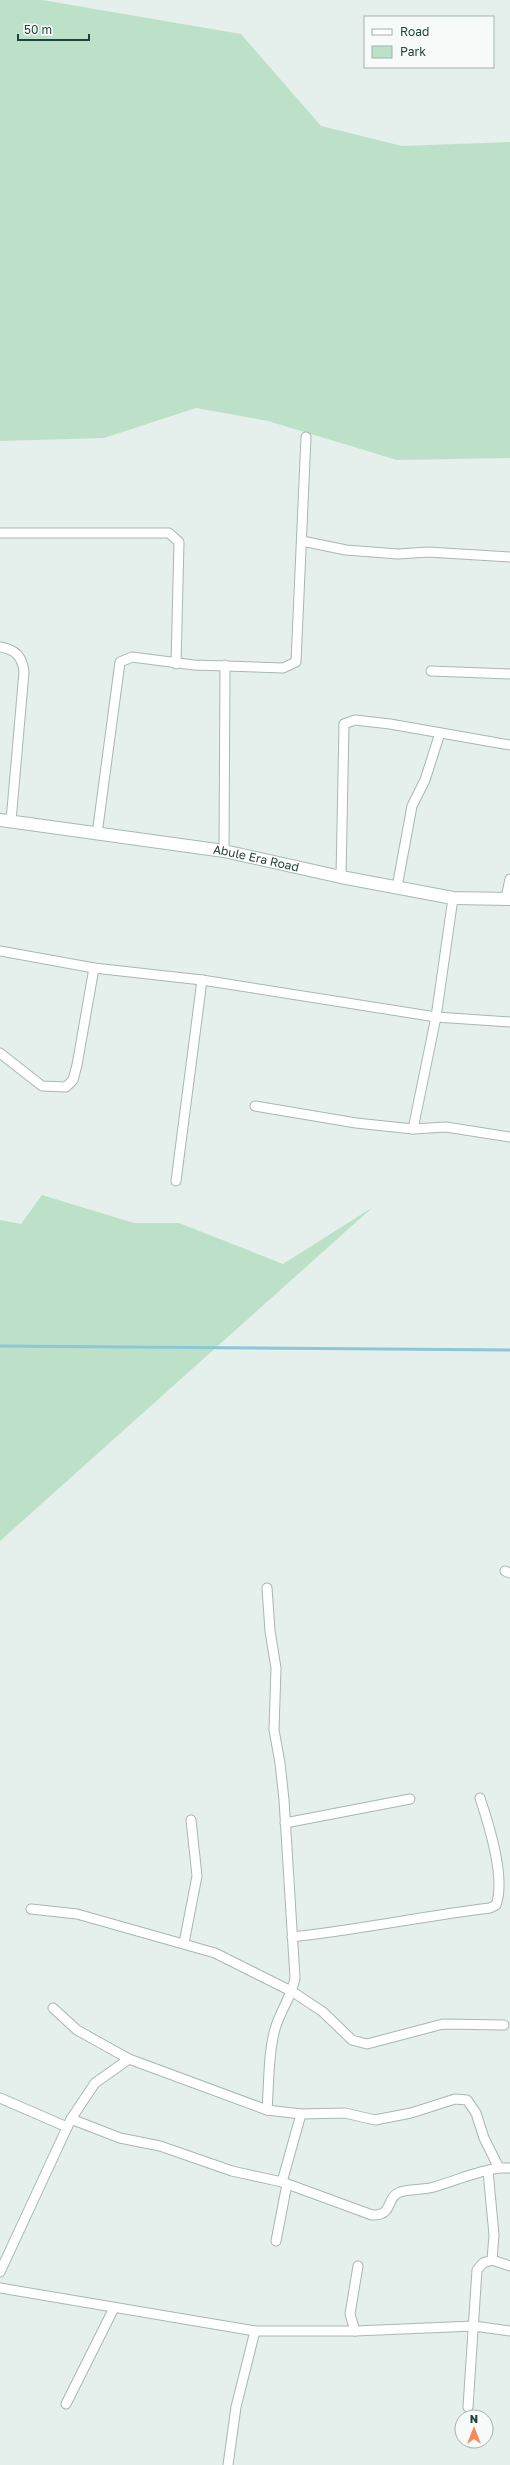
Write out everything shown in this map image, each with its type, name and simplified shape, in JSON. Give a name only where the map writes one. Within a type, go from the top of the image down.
[{"type":"street","points":[[96,834],[120,662],[132,657],[176,664],[283,668],[296,662],[306,437]]},
{"type":"street","points":[[0,533],[169,533],[175,536],[179,542],[176,664]]},
{"type":"street","points":[[302,541],[346,550],[398,554],[428,552],[510,557]]},
{"type":"street","points":[[0,647],[9,649],[18,654],[22,661],[24,672],[5,821]]},
{"type":"street","points":[[224,851],[225,665]]},
{"type":"street","points":[[431,671],[510,674]]},
{"type":"street","points":[[340,877],[344,724],[354,720],[510,745]]},
{"type":"street","points":[[396,887],[412,806],[425,780],[440,733]]},
{"type":"street","name":"Abule Era Road","points":[[5,821],[224,851],[340,877],[453,898],[508,899]]},
{"type":"street","points":[[508,899],[510,879]]},
{"type":"street","points":[[413,1129],[436,1017],[453,898]]},
{"type":"street","points":[[0,951],[94,968],[202,980],[436,1017],[510,1022]]},
{"type":"street","points":[[0,1053],[42,1086],[66,1087],[73,1080],[77,1065],[94,968]]},
{"type":"street","points":[[176,1181],[202,980]]},
{"type":"street","points":[[255,1106],[356,1123],[413,1129],[446,1127],[510,1137]]},
{"type":"street","points":[[267,1588],[270,1631],[276,1668],[274,1730],[280,1763],[295,1978],[293,1992],[284,2004],[275,2030],[267,2110]]},
{"type":"street","points":[[292,1937],[362,1929],[435,1915],[490,1908],[496,1905],[499,1898],[498,1868],[492,1838],[480,1798]]},
{"type":"street","points":[[285,1823],[410,1799]]},
{"type":"street","points":[[184,1943],[197,1876],[191,1820]]},
{"type":"street","points":[[31,1909],[77,1914],[184,1943],[241,1965],[293,1992],[323,2012],[352,2040],[367,2044],[443,2024],[504,2024]]},
{"type":"street","points":[[53,2008],[77,2030],[129,2059],[267,2110],[301,2114],[345,2113],[375,2120],[411,2113],[455,2099],[467,2100],[476,2113],[484,2138],[499,2168]]},
{"type":"street","points":[[0,2272],[69,2123],[95,2083],[129,2059]]},
{"type":"street","points":[[0,2098],[69,2123],[114,2136],[160,2146],[232,2171],[284,2183],[341,2205],[380,2216],[386,2212],[394,2196],[401,2192],[433,2188],[499,2168],[510,2168]]},
{"type":"street","points":[[276,2241],[284,2183],[301,2114]]},
{"type":"street","points":[[488,2171],[494,2235],[492,2260]]},
{"type":"street","points":[[468,2407],[477,2270],[483,2263],[492,2260],[510,2266]]},
{"type":"street","points":[[355,2331],[350,2314],[358,2266]]},
{"type":"street","points":[[0,2288],[255,2331],[355,2331],[474,2326],[510,2331]]},
{"type":"street","points":[[66,2404],[114,2308]]},
{"type":"street","points":[[228,2465],[236,2407],[255,2331]]},
{"type":"green space","points":[[0,0],[42,0],[241,34],[321,126],[402,146],[510,142],[510,458],[397,460],[268,421],[196,408],[104,438],[0,441]]},
{"type":"green space","points":[[42,1195],[134,1223],[179,1223],[283,1264],[373,1207],[0,1541],[0,1220],[21,1224]]},
{"type":"waterway","points":[[0,1346],[510,1350]]}]
